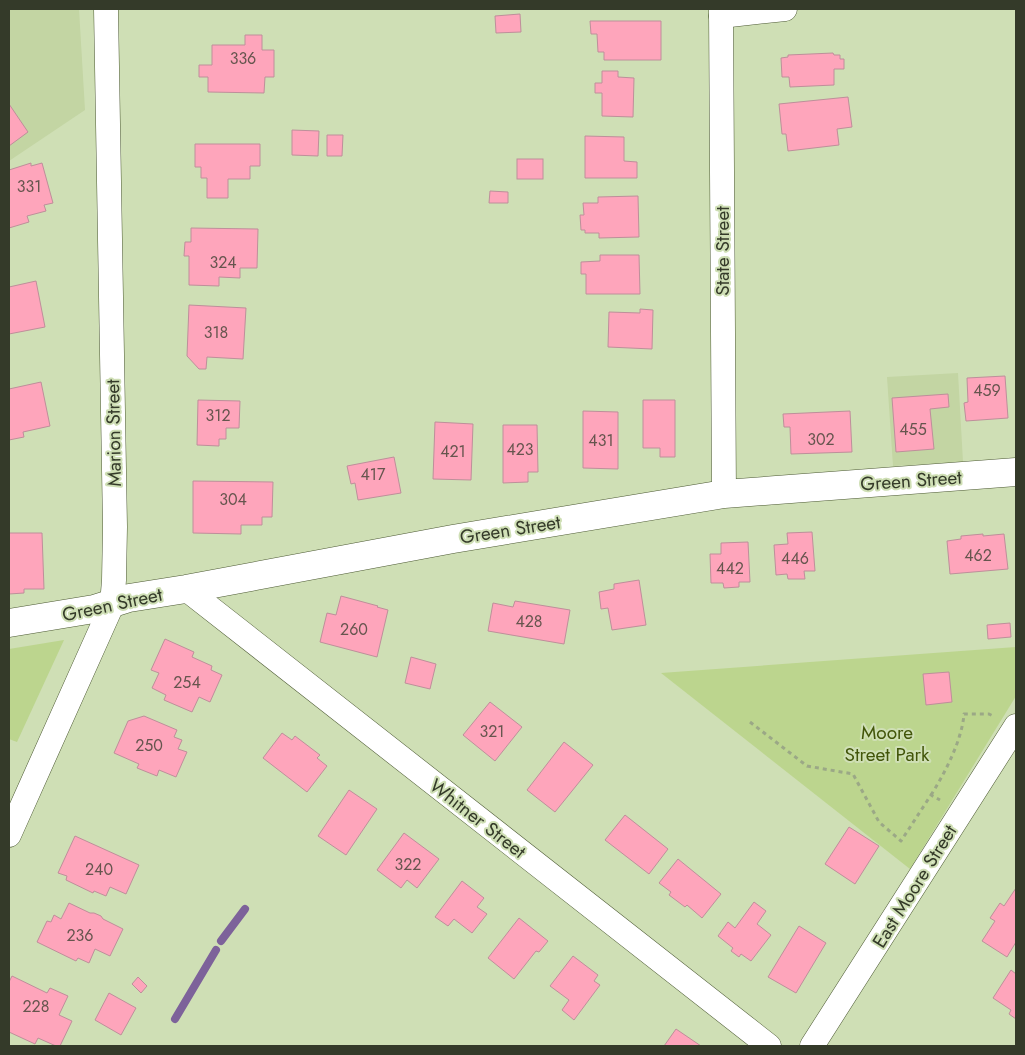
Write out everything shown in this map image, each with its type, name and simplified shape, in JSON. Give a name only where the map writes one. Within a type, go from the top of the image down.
[{"type":"street","name":"Marion Street","points":[[9,835],[112,604],[115,527],[106,9]]},
{"type":"street","points":[[721,13],[785,9]]},
{"type":"street","name":"State Street","points":[[721,13],[724,494]]},
{"type":"street","name":"Green Street","points":[[9,623],[94,609],[129,598],[186,589],[453,538],[724,494],[1016,472]]},
{"type":"street","name":"Whitner Street","points":[[186,589],[769,1046]]},
{"type":"street","name":"East Moore Street","points":[[812,1046],[1016,726]]},
{"type":"path","points":[[750,722],[807,766],[853,774],[879,822],[901,841],[945,772],[963,725],[964,714],[989,714],[994,717]]},
{"type":"path","points":[[932,794],[942,801]]},
{"type":"shaded area","points":[[9,9],[79,9],[85,110],[9,161]]},
{"type":"shaded area","points":[[958,373],[963,462],[893,466],[887,377]]},
{"type":"green space","points":[[64,640],[17,742],[9,739],[9,649]]},
{"type":"green space","name":"Moore Street Park","points":[[1016,647],[1016,696],[910,869],[661,673]]},
{"type":"building","points":[[520,14],[521,32],[496,33],[495,16]]},
{"type":"building","points":[[590,21],[661,21],[661,60],[604,60],[604,52],[598,52],[597,34],[591,34]]},
{"type":"building","points":[[245,35],[262,35],[262,50],[274,50],[274,77],[265,77],[264,93],[208,92],[208,77],[199,77],[199,65],[212,65],[212,45],[245,45]]},
{"type":"building","points":[[833,53],[834,55],[840,55],[840,59],[844,59],[844,69],[834,69],[834,85],[790,87],[789,77],[782,77],[781,58],[788,57],[788,55]]},
{"type":"building","points":[[602,71],[618,71],[618,77],[634,78],[633,117],[602,116],[602,93],[595,93],[595,83],[602,83]]},
{"type":"building","points":[[848,97],[852,127],[837,129],[839,145],[788,151],[786,134],[782,134],[779,104]]},
{"type":"building","points":[[9,104],[28,132],[9,146]]},
{"type":"building","points":[[292,130],[319,131],[318,156],[292,155]]},
{"type":"building","points":[[327,135],[343,135],[342,156],[327,156]]},
{"type":"building","points":[[585,136],[624,137],[624,161],[637,162],[637,178],[585,178]]},
{"type":"building","points":[[195,144],[260,144],[260,166],[250,166],[250,179],[228,179],[228,198],[207,198],[207,178],[201,178],[201,167],[195,167]]},
{"type":"building","points":[[517,159],[543,159],[543,179],[517,179]]},
{"type":"building","points":[[31,163],[31,166],[42,163],[53,203],[44,205],[46,211],[27,216],[29,222],[9,228],[9,170]]},
{"type":"building","points":[[490,191],[508,192],[508,203],[489,203]]},
{"type":"building","points":[[638,196],[639,237],[599,238],[599,233],[585,233],[585,230],[581,230],[580,215],[584,215],[583,203],[598,203],[598,197]]},
{"type":"building","points":[[191,228],[258,229],[257,268],[240,268],[240,278],[219,277],[219,286],[189,285],[189,256],[184,256],[185,242],[191,242]]},
{"type":"building","points":[[600,255],[639,255],[640,294],[586,294],[586,274],[581,274],[581,262],[600,261]]},
{"type":"building","points":[[36,281],[45,327],[9,334],[9,287]]},
{"type":"building","points":[[189,305],[246,308],[243,359],[207,357],[206,369],[199,369],[187,356]]},
{"type":"building","points":[[640,309],[653,310],[652,349],[608,347],[609,312],[640,313]]},
{"type":"building","points":[[1005,376],[1008,418],[966,421],[964,403],[968,402],[967,378]]},
{"type":"building","points":[[41,382],[50,426],[23,432],[24,437],[9,440],[9,389]]},
{"type":"building","points":[[948,394],[949,407],[930,409],[934,449],[896,452],[892,398]]},
{"type":"building","points":[[198,400],[240,401],[239,428],[226,428],[226,439],[219,439],[219,446],[197,445]]},
{"type":"building","points":[[643,400],[675,400],[675,457],[660,457],[660,448],[643,448]]},
{"type":"building","points":[[583,411],[618,412],[618,469],[583,468]]},
{"type":"building","points":[[850,411],[852,452],[791,454],[790,427],[784,427],[783,414]]},
{"type":"building","points":[[435,422],[473,424],[471,480],[433,479]]},
{"type":"building","points":[[503,425],[537,425],[538,472],[528,472],[528,482],[503,483]]},
{"type":"building","points":[[394,457],[401,493],[358,500],[355,483],[351,484],[347,466]]},
{"type":"building","points":[[193,481],[273,482],[272,517],[262,517],[262,525],[241,525],[241,534],[193,533]]},
{"type":"building","points":[[812,532],[815,571],[804,571],[805,579],[788,579],[787,574],[776,575],[774,545],[788,544],[787,533]]},
{"type":"building","points":[[9,533],[42,533],[44,589],[24,589],[24,593],[9,594]]},
{"type":"building","points":[[983,534],[983,536],[1004,534],[1008,569],[950,574],[947,541],[961,539],[961,536]]},
{"type":"building","points":[[748,542],[750,582],[739,582],[739,587],[724,588],[723,583],[711,583],[710,554],[721,554],[721,543]]},
{"type":"building","points":[[639,580],[646,625],[612,630],[608,608],[601,609],[599,592],[614,589],[614,584]]},
{"type":"building","points":[[341,596],[388,610],[377,657],[320,642],[327,613],[336,615]]},
{"type":"building","points":[[515,601],[570,610],[564,644],[488,631],[493,603],[513,607]]},
{"type":"building","points":[[1010,623],[1011,637],[988,639],[987,625]]},
{"type":"building","points":[[165,639],[194,652],[192,657],[212,666],[211,670],[222,675],[210,702],[199,697],[192,712],[164,700],[166,695],[152,688],[159,673],[151,670]]},
{"type":"building","points":[[411,657],[436,664],[430,689],[405,683]]},
{"type":"building","points":[[949,672],[952,702],[926,705],[923,674]]},
{"type":"building","points":[[490,702],[522,727],[495,761],[463,735]]},
{"type":"building","points":[[144,716],[177,730],[174,737],[182,740],[178,749],[187,752],[176,777],[159,770],[157,776],[137,768],[139,764],[114,753],[128,721]]},
{"type":"building","points":[[282,733],[292,740],[295,736],[320,755],[317,758],[327,766],[307,792],[263,758]]},
{"type":"building","points":[[564,742],[593,765],[555,812],[527,790]]},
{"type":"building","points":[[349,790],[377,809],[346,855],[318,836]]},
{"type":"building","points":[[625,815],[668,849],[649,874],[605,840]]},
{"type":"building","points":[[849,827],[879,846],[855,884],[825,864]]},
{"type":"building","points":[[404,833],[439,859],[417,888],[407,880],[401,888],[377,870]]},
{"type":"building","points":[[75,836],[139,865],[126,894],[110,887],[106,896],[94,891],[93,893],[66,880],[67,876],[58,873]]},
{"type":"building","points":[[678,859],[721,894],[702,918],[687,905],[685,907],[669,895],[671,892],[659,883]]},
{"type":"building","points":[[462,881],[484,898],[477,907],[487,914],[472,933],[454,919],[448,926],[435,917]]},
{"type":"building","points":[[1016,888],[1016,942],[1007,957],[982,941],[995,921],[990,918],[1000,903],[1004,906]]},
{"type":"building","points":[[754,902],[766,911],[757,924],[771,935],[751,961],[741,954],[739,957],[731,951],[733,948],[718,936],[728,922],[735,928]]},
{"type":"building","points":[[69,903],[101,916],[103,919],[123,929],[110,956],[95,949],[89,963],[78,958],[76,961],[37,942],[47,921],[51,922],[54,915],[61,919]]},
{"type":"building","points":[[519,918],[548,941],[539,952],[536,951],[514,979],[488,958]]},
{"type":"building","points":[[799,926],[826,943],[796,993],[768,977]]},
{"type":"building","points":[[573,956],[598,975],[594,981],[600,985],[574,1020],[562,1010],[569,1000],[550,986]]},
{"type":"building","points":[[1011,970],[1016,974],[1016,1019],[1009,1014],[1011,1010],[993,998]]},
{"type":"building","points":[[12,976],[47,993],[50,988],[68,996],[59,1015],[72,1021],[60,1046],[38,1038],[35,1044],[9,1032],[9,982]]},
{"type":"building","points":[[138,977],[147,986],[141,993],[132,984]]},
{"type":"building","points":[[109,993],[136,1008],[121,1035],[95,1020]]},
{"type":"building","points":[[676,1029],[701,1046],[664,1046]]},
{"type":"waterway","points":[[221,941],[245,909]]},
{"type":"waterway","points":[[175,1019],[216,950]]}]
